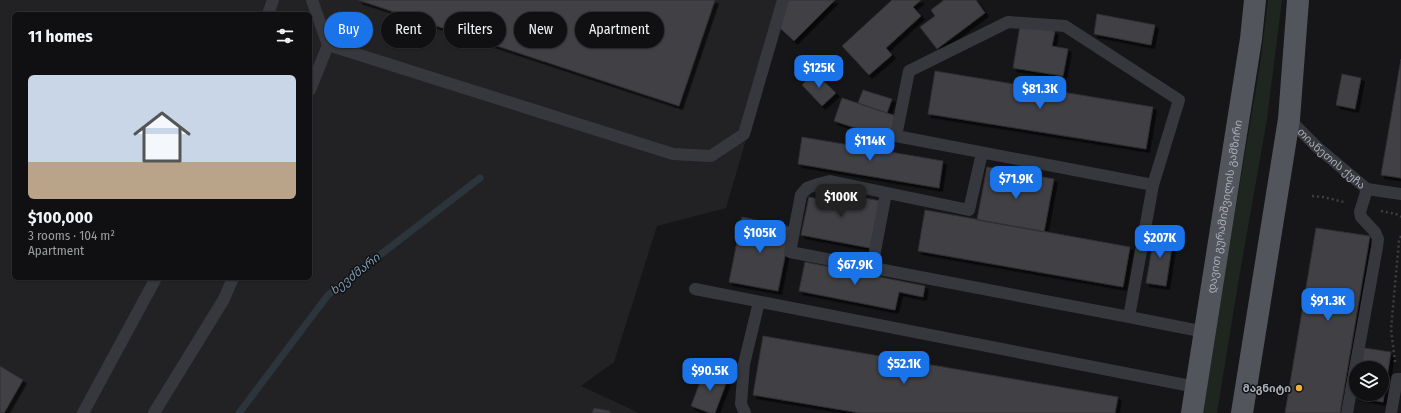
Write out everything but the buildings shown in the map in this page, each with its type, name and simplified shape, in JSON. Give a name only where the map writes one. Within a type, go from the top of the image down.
[{"type":"main road","name":"დავით გურამიშვილის გამზირი","points":[[1192,413],[1251,39],[1255,0]]},
{"type":"main road","points":[[1242,413],[1290,119],[1298,0]]},
{"type":"lane","points":[[269,12],[273,0]]},
{"type":"lane","points":[[312,0],[324,34]]},
{"type":"lane","points":[[338,48],[674,154],[711,156],[744,134],[783,0]]},
{"type":"lane","points":[[1129,317],[1153,185],[1179,100],[1065,26],[1008,22],[909,71],[896,136],[1153,185]]},
{"type":"lane","points":[[312,85],[327,48]]},
{"type":"lane","name":"თიანეთის ქუჩა","points":[[1290,119],[1317,147],[1367,189],[1401,194]]},
{"type":"lane","points":[[982,153],[969,210],[830,181],[807,188],[801,195],[790,252],[1205,332]]},
{"type":"lane","points":[[1347,413],[1378,247],[1378,239],[1375,232],[1361,217],[1360,212],[1367,189]]},
{"type":"lane","points":[[872,267],[886,193]]},
{"type":"lane","points":[[83,413],[155,280]]},
{"type":"lane","points":[[154,413],[217,311],[232,280]]},
{"type":"lane","points":[[695,289],[1196,387]]},
{"type":"lane","points":[[744,413],[741,404],[744,364],[759,302]]},
{"type":"lane","points":[[1391,413],[1399,379]]},
{"type":"path","points":[[1312,196],[1324,197],[1361,207]]},
{"type":"path","points":[[1399,379],[1391,329],[1399,242],[1401,236]]},
{"type":"shaded area","points":[[0,0],[787,0],[726,208],[657,226],[614,362],[581,386],[639,413],[0,413]]},
{"type":"shaded area","points":[[1268,0],[1282,0],[1267,119],[1217,413],[1201,413],[1260,65]]},
{"type":"waterway","name":"ხევძმარი","points":[[239,413],[328,295],[480,178]]},
{"type":"place","name":"მაგნიტი","points":[[1299,388]]}]
